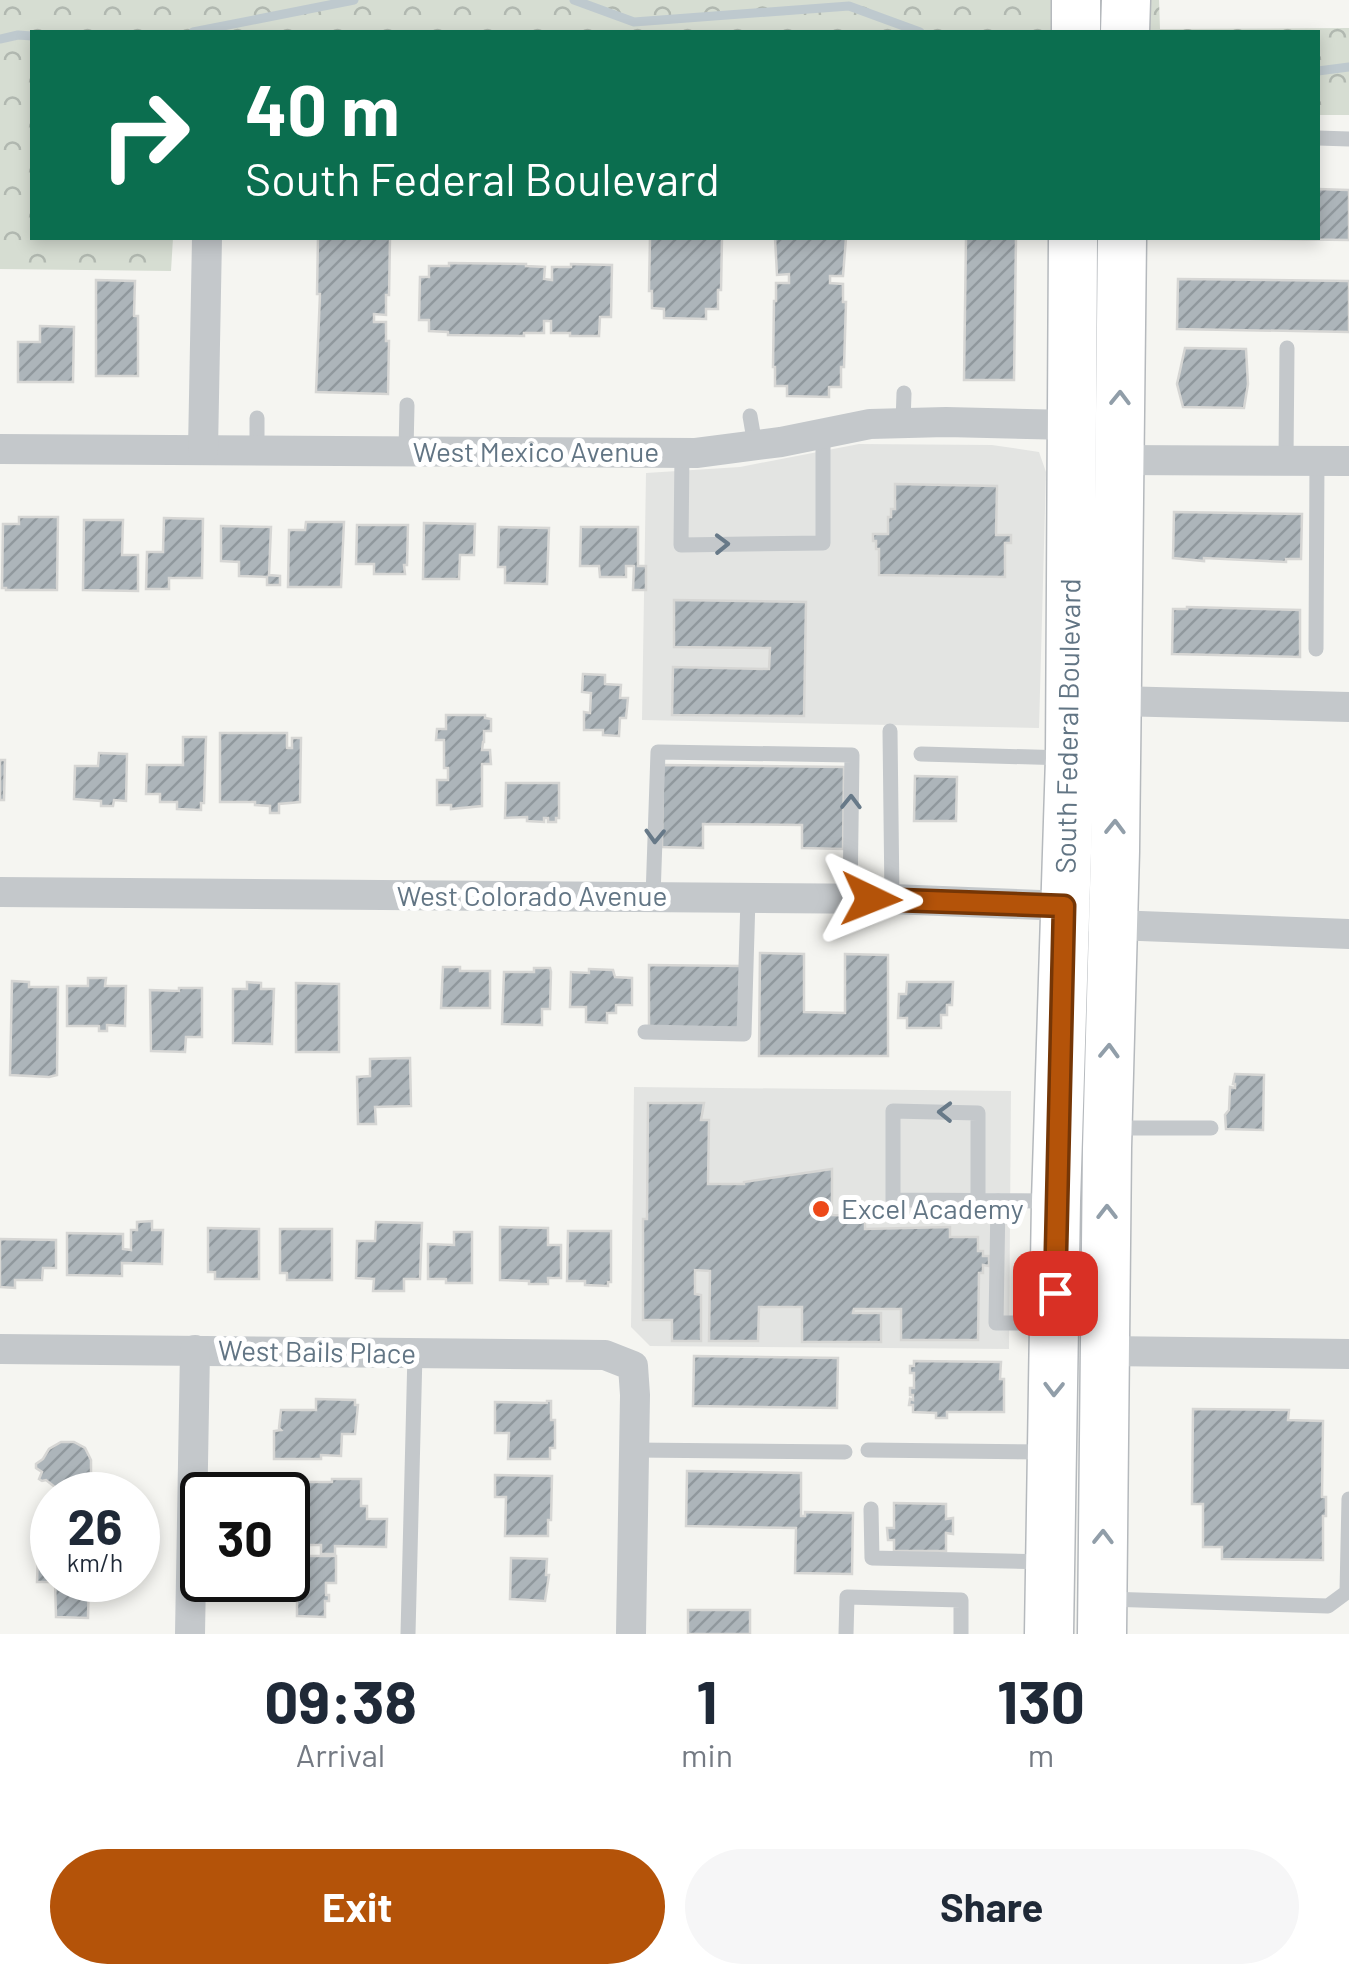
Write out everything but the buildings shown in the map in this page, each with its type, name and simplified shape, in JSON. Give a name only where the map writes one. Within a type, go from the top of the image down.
[{"type":"main road","points":[[1076,0],[1076,30]]},
{"type":"main road","points":[[1126,0],[1126,30]]},
{"type":"main road","name":"South Federal Boulevard","points":[[1050,1634],[1056,1201],[1070,758],[1073,240]]},
{"type":"main road","name":"South Federal Boulevard","points":[[1102,1617],[1122,240]]},
{"type":"street","points":[[204,450],[207,240]]},
{"type":"street","name":"West Mexico Avenue","points":[[0,449],[696,454],[752,430],[822,434],[870,424],[1070,425]]},
{"type":"street","points":[[1119,460],[1349,461]]},
{"type":"street","points":[[1117,701],[1349,707]]},
{"type":"street","name":"West Colorado Avenue","points":[[0,892],[892,899],[1064,906],[1114,925],[1349,934]]},
{"type":"street","name":"West Bails Place","points":[[0,1350],[606,1355],[633,1366],[634,1450]]},
{"type":"street","points":[[190,1634],[195,1350]]},
{"type":"street","points":[[1106,1351],[1349,1354]]},
{"type":"street","points":[[631,1634],[634,1450]]},
{"type":"lane","points":[[1320,138],[1349,138]]},
{"type":"lane","points":[[1286,460],[1287,348]]},
{"type":"lane","points":[[903,424],[904,393]]},
{"type":"lane","points":[[406,451],[407,405]]},
{"type":"lane","points":[[257,418],[257,450]]},
{"type":"lane","points":[[682,453],[681,544],[823,542],[822,434]]},
{"type":"lane","points":[[1316,650],[1318,460]]},
{"type":"lane","points":[[890,731],[892,899]]},
{"type":"lane","points":[[653,897],[658,752],[852,756],[850,899]]},
{"type":"lane","points":[[921,754],[1070,758]]},
{"type":"lane","points":[[646,1032],[744,1034],[748,898]]},
{"type":"lane","points":[[978,1201],[978,1113],[893,1111],[893,1200],[978,1201],[1056,1201]]},
{"type":"lane","points":[[1107,1128],[1211,1128]]},
{"type":"lane","points":[[998,1201],[996,1323],[1054,1324]]},
{"type":"lane","points":[[408,1634],[415,1353]]},
{"type":"lane","points":[[634,1450],[845,1452]]},
{"type":"lane","points":[[868,1450],[1053,1452]]},
{"type":"lane","points":[[1102,1617],[1328,1606],[1348,1592],[1349,1499]]},
{"type":"lane","points":[[871,1509],[872,1558],[1051,1562]]},
{"type":"lane","points":[[846,1634],[846,1597],[960,1600],[961,1634]]},
{"type":"shaded area","points":[[859,444],[992,445],[1039,452],[1046,472],[1039,728],[642,720],[646,473],[740,467]]},
{"type":"shaded area","name":"Excel Academy","points":[[634,1087],[1011,1091],[1009,1349],[650,1346],[631,1327]]},
{"type":"green space","points":[[0,0],[1159,0],[1160,29],[1349,28],[1349,115],[1320,115],[1320,30],[30,30],[30,240],[173,240],[171,271],[0,269]]},
{"type":"waterway","points":[[203,30],[354,0]]},
{"type":"waterway","points":[[574,0],[634,22],[849,6],[915,30]]},
{"type":"waterway","points":[[0,39],[30,36]]},
{"type":"waterway","points":[[1320,71],[1349,67]]},
{"type":"place","name":"Excel Academy","points":[[821,1209]]},
{"type":"route","points":[[871,899],[1064,906],[1055,1293]]}]
